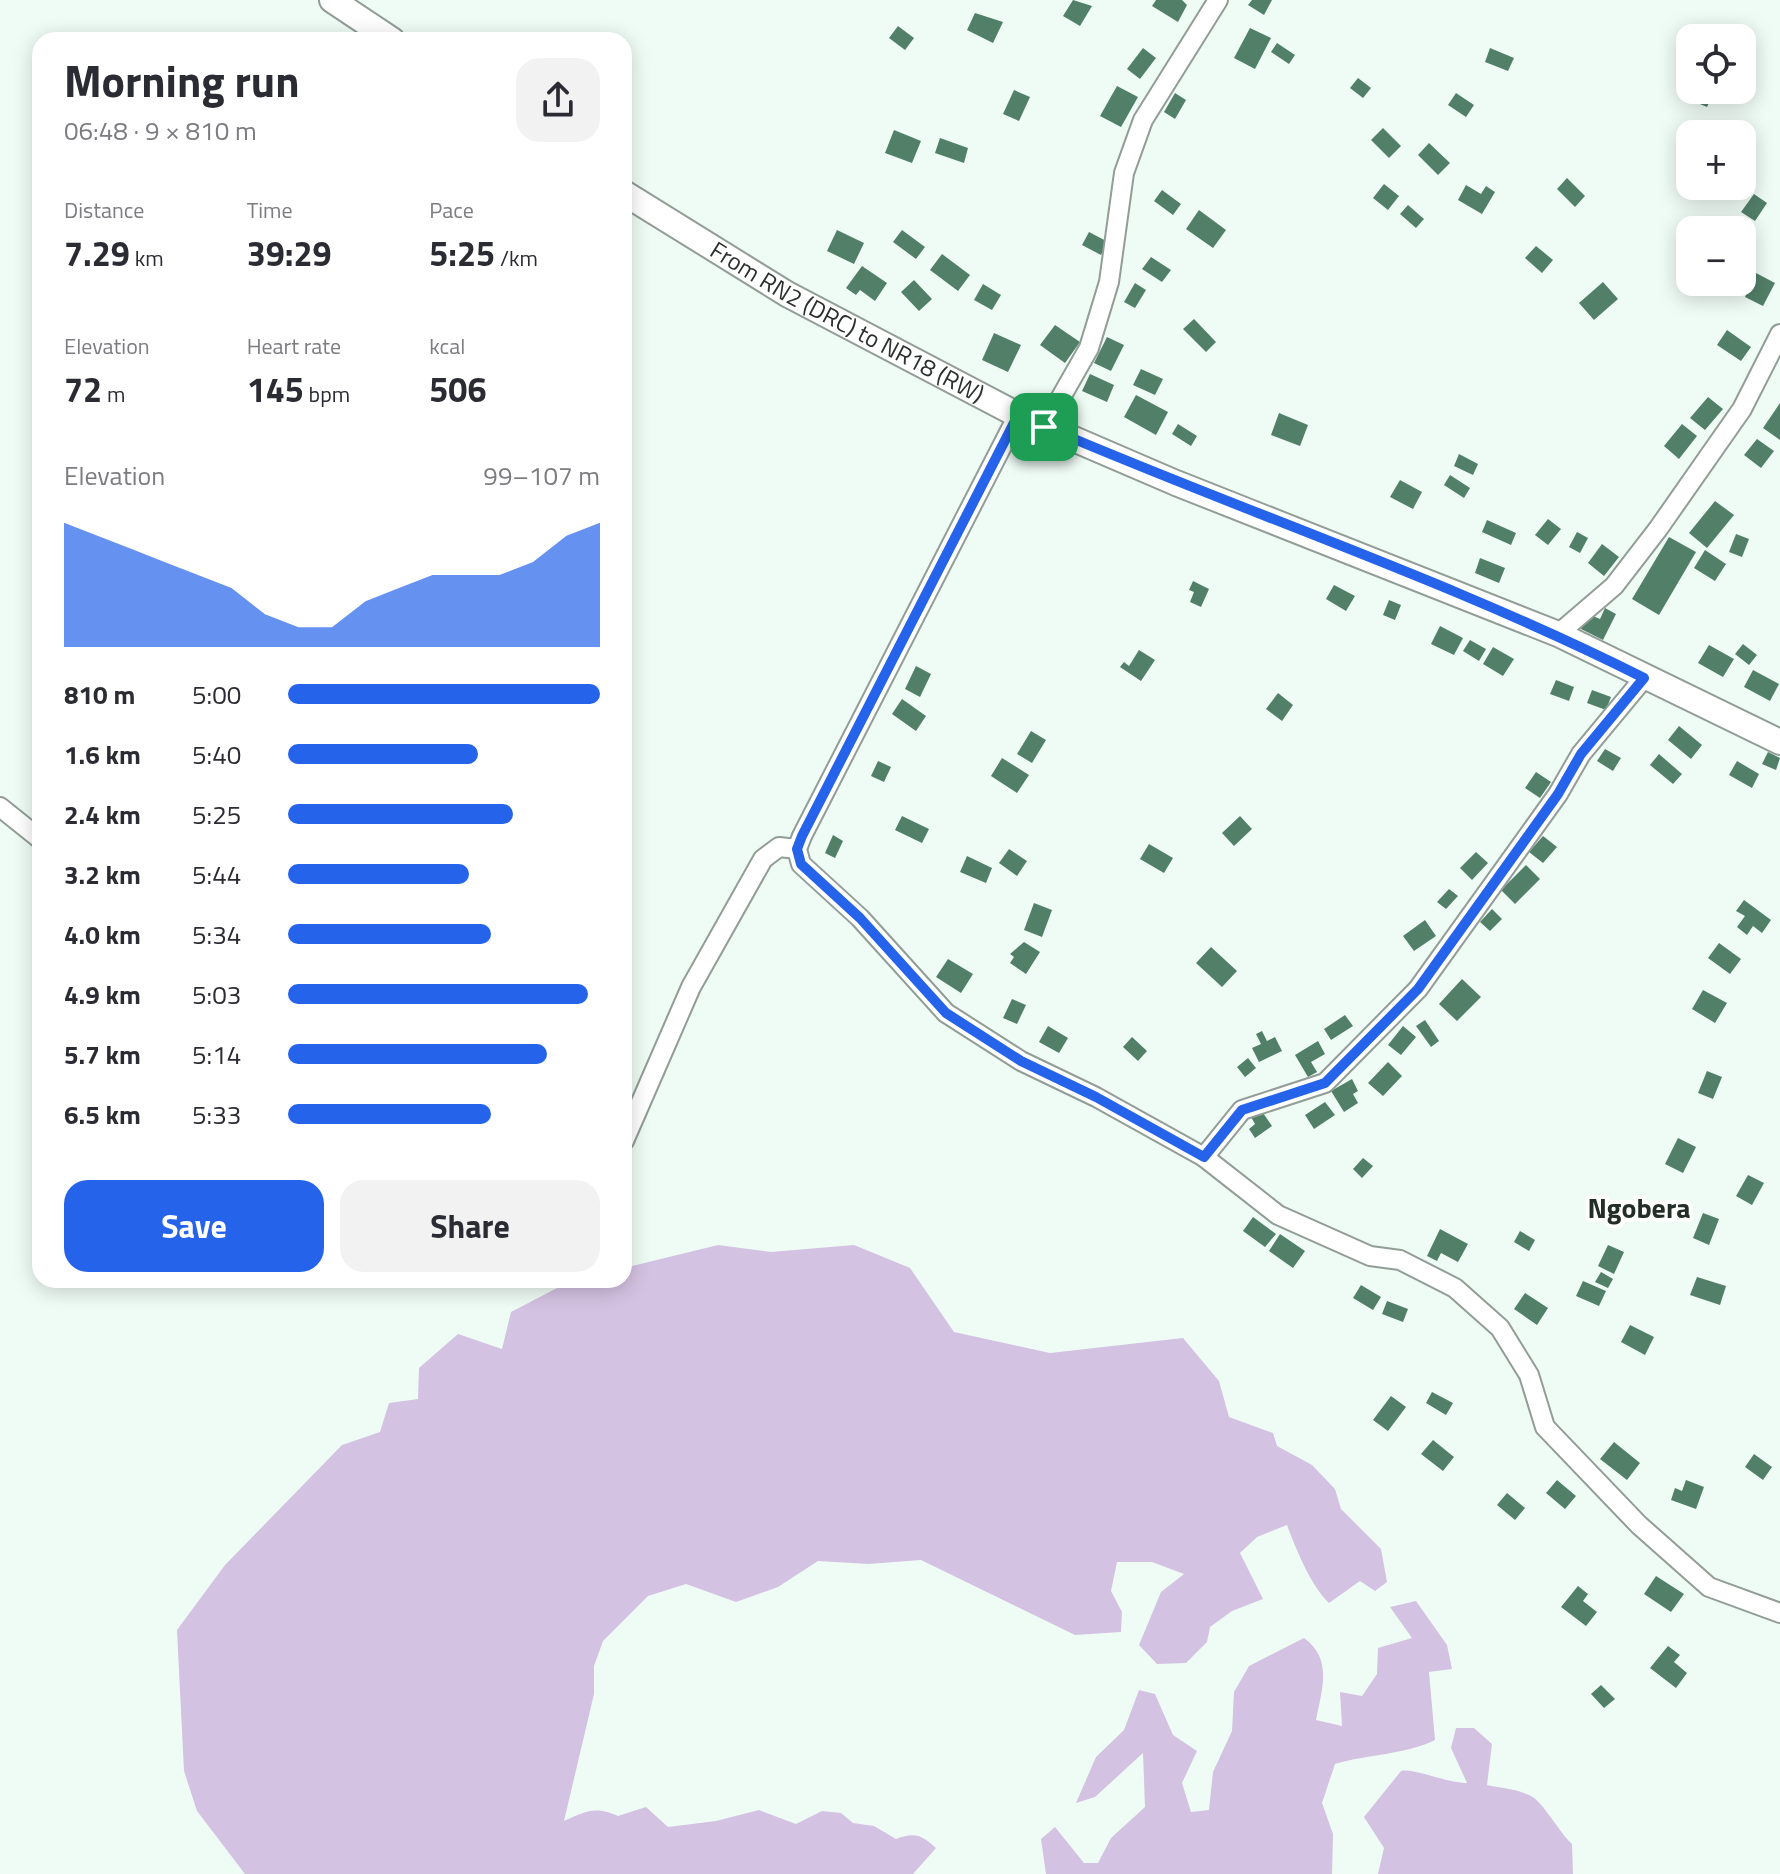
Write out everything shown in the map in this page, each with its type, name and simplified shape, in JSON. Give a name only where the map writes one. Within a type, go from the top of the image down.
[{"type":"main road","points":[[332,0],[380,32]]},
{"type":"main road","name":"From RN2 (DRC) to NR18 (RW)","points":[[632,198],[787,294],[1018,415],[1558,634],[1780,742]]},
{"type":"street","points":[[1044,427],[1089,348],[1109,282],[1124,173],[1143,120],[1218,0]]},
{"type":"street","points":[[1558,634],[1614,586],[1658,529],[1742,409],[1780,334]]},
{"type":"street","points":[[1018,415],[797,849],[801,864],[860,918],[946,1013],[1021,1061],[1096,1097],[1204,1157],[1278,1215],[1370,1256],[1400,1260],[1455,1288],[1500,1328],[1529,1375],[1545,1427],[1639,1525],[1709,1587],[1780,1613]]},
{"type":"street","points":[[1204,1157],[1242,1110],[1325,1083],[1418,989],[1558,794],[1581,754],[1644,678]]},
{"type":"street","points":[[0,807],[32,833]]},
{"type":"street","points":[[632,1123],[691,987],[763,859],[779,847],[797,849]]},
{"type":"shaded area","points":[[718,1245],[771,1252],[854,1245],[910,1268],[954,1332],[1050,1353],[1183,1338],[1219,1381],[1229,1417],[1273,1433],[1277,1446],[1312,1465],[1335,1489],[1341,1509],[1381,1549],[1387,1582],[1375,1591],[1360,1581],[1329,1603],[1310,1577],[1287,1525],[1257,1537],[1240,1553],[1263,1599],[1232,1611],[1210,1627],[1207,1642],[1186,1663],[1157,1664],[1139,1645],[1161,1592],[1184,1574],[1152,1562],[1117,1562],[1111,1591],[1122,1612],[1121,1632],[1075,1635],[921,1560],[868,1564],[818,1561],[778,1587],[736,1602],[686,1584],[648,1596],[603,1641],[594,1666],[594,1694],[564,1821],[591,1811],[618,1816],[646,1807],[668,1827],[716,1821],[759,1810],[796,1824],[822,1811],[841,1813],[853,1823],[874,1826],[896,1839],[913,1835],[936,1848],[913,1874],[245,1874],[197,1811],[184,1771],[177,1630],[225,1565],[342,1445],[380,1432],[389,1403],[418,1399],[419,1368],[458,1334],[502,1349],[511,1312],[557,1288],[632,1288],[632,1266]]},
{"type":"shaded area","points":[[1416,1601],[1447,1645],[1452,1669],[1429,1672],[1435,1740],[1411,1749],[1335,1764],[1322,1803],[1333,1834],[1332,1874],[1046,1874],[1041,1839],[1055,1827],[1084,1863],[1098,1863],[1111,1838],[1145,1807],[1143,1753],[1095,1797],[1076,1803],[1096,1757],[1124,1730],[1139,1690],[1155,1694],[1173,1735],[1197,1751],[1182,1783],[1191,1812],[1209,1810],[1213,1772],[1232,1731],[1234,1692],[1249,1666],[1304,1638],[1319,1655],[1322,1665],[1316,1720],[1342,1726],[1340,1692],[1362,1696],[1377,1674],[1378,1648],[1412,1638],[1390,1607]]},
{"type":"shaded area","points":[[1456,1728],[1474,1728],[1492,1744],[1487,1785],[1526,1794],[1536,1799],[1546,1811],[1572,1844],[1573,1874],[1378,1874],[1384,1848],[1364,1817],[1401,1771],[1467,1783],[1451,1748]]},
{"type":"building","points":[[1073,0],[1092,6],[1080,26],[1063,16]]},
{"type":"building","points":[[1156,0],[1182,0],[1187,5],[1178,22],[1152,6]]},
{"type":"building","points":[[1252,0],[1272,0],[1264,15],[1248,5]]},
{"type":"building","points":[[975,13],[1003,22],[993,43],[967,30]]},
{"type":"building","points":[[898,26],[914,38],[905,50],[889,38]]},
{"type":"building","points":[[1250,28],[1271,38],[1255,69],[1234,58]]},
{"type":"building","points":[[1277,43],[1295,55],[1289,64],[1271,52]]},
{"type":"building","points":[[1143,48],[1156,58],[1140,79],[1127,69]]},
{"type":"building","points":[[1490,48],[1514,58],[1508,71],[1485,62]]},
{"type":"building","points":[[1358,78],[1371,88],[1363,98],[1350,88]]},
{"type":"building","points":[[1117,86],[1138,97],[1121,127],[1100,116]]},
{"type":"building","points":[[1014,90],[1030,97],[1019,121],[1003,114]]},
{"type":"building","points":[[1175,93],[1186,100],[1175,119],[1164,112]]},
{"type":"building","points":[[1456,93],[1474,105],[1466,117],[1448,105]]},
{"type":"building","points":[[1383,128],[1401,146],[1389,158],[1371,140]]},
{"type":"building","points":[[894,130],[921,141],[912,163],[885,153]]},
{"type":"building","points":[[940,138],[968,148],[964,163],[935,153]]},
{"type":"building","points":[[1429,143],[1450,163],[1438,175],[1418,155]]},
{"type":"building","points":[[1567,178],[1585,196],[1575,207],[1557,189]]},
{"type":"building","points":[[1384,184],[1399,196],[1388,210],[1373,198]]},
{"type":"building","points":[[1466,185],[1481,194],[1486,186],[1495,192],[1482,214],[1458,200]]},
{"type":"building","points":[[1162,190],[1181,204],[1173,215],[1154,201]]},
{"type":"building","points":[[1756,195],[1767,203],[1756,220],[1756,216],[1741,212],[1750,200],[1756,200]]},
{"type":"building","points":[[1408,205],[1424,219],[1416,228],[1400,214]]},
{"type":"building","points":[[1199,210],[1226,230],[1213,248],[1186,229]]},
{"type":"building","points":[[837,230],[864,243],[854,264],[827,251]]},
{"type":"building","points":[[902,230],[925,247],[916,259],[893,242]]},
{"type":"building","points":[[1089,232],[1108,242],[1101,255],[1082,245]]},
{"type":"building","points":[[1536,246],[1553,260],[1542,273],[1525,258]]},
{"type":"building","points":[[942,254],[970,275],[958,291],[930,270]]},
{"type":"building","points":[[1151,257],[1171,270],[1162,282],[1142,269]]},
{"type":"building","points":[[862,266],[887,283],[875,301],[860,290],[856,295],[846,288]]},
{"type":"building","points":[[1756,273],[1775,283],[1763,306],[1745,297],[1756,296]]},
{"type":"building","points":[[914,280],[932,299],[919,311],[901,292]]},
{"type":"building","points":[[1603,282],[1618,299],[1594,320],[1579,303]]},
{"type":"building","points":[[1135,283],[1146,290],[1135,308],[1124,302]]},
{"type":"building","points":[[983,284],[1001,295],[992,310],[974,300]]},
{"type":"building","points":[[1194,319],[1216,342],[1206,352],[1183,329]]},
{"type":"building","points":[[1055,325],[1080,342],[1065,363],[1040,345]]},
{"type":"building","points":[[1727,330],[1751,347],[1741,361],[1717,345]]},
{"type":"building","points":[[994,333],[1021,345],[1008,372],[982,360]]},
{"type":"building","points":[[1107,337],[1124,345],[1111,371],[1094,363]]},
{"type":"building","points":[[1141,369],[1163,379],[1155,395],[1133,385]]},
{"type":"building","points":[[1090,374],[1114,385],[1107,402],[1082,391]]},
{"type":"building","points":[[1136,395],[1168,412],[1156,435],[1124,417]]},
{"type":"building","points":[[1708,397],[1723,409],[1705,430],[1690,418]]},
{"type":"building","points":[[1780,403],[1780,440],[1763,428]]},
{"type":"building","points":[[1279,413],[1308,425],[1300,446],[1271,435]]},
{"type":"building","points":[[1178,424],[1197,436],[1191,446],[1172,434]]},
{"type":"building","points":[[1682,424],[1697,436],[1679,459],[1664,446]]},
{"type":"building","points":[[1757,439],[1774,451],[1761,468],[1744,455]]},
{"type":"building","points":[[1459,454],[1478,464],[1473,475],[1454,466]]},
{"type":"building","points":[[1450,475],[1470,488],[1464,498],[1444,485]]},
{"type":"building","points":[[1400,480],[1422,492],[1413,509],[1390,497]]},
{"type":"building","points":[[1715,501],[1734,515],[1707,548],[1689,533]]},
{"type":"building","points":[[1548,519],[1561,529],[1548,545],[1535,535]]},
{"type":"building","points":[[1487,520],[1516,533],[1511,545],[1482,532]]},
{"type":"building","points":[[1577,532],[1588,538],[1580,553],[1569,547]]},
{"type":"building","points":[[1736,534],[1749,539],[1742,557],[1729,552]]},
{"type":"building","points":[[1669,537],[1696,552],[1659,615],[1632,599]]},
{"type":"building","points":[[1602,544],[1619,557],[1604,576],[1588,563]]},
{"type":"building","points":[[1705,550],[1726,564],[1715,581],[1694,568]]},
{"type":"building","points":[[1480,558],[1505,568],[1499,583],[1475,573]]},
{"type":"building","points":[[1193,581],[1209,589],[1201,607],[1190,602],[1194,592],[1189,590]]},
{"type":"building","points":[[1334,585],[1355,596],[1346,611],[1326,599]]},
{"type":"building","points":[[1389,600],[1401,605],[1395,620],[1383,615]]},
{"type":"building","points":[[1605,608],[1616,614],[1603,640],[1581,629],[1588,614],[1600,619]]},
{"type":"building","points":[[1440,626],[1463,638],[1454,655],[1431,644]]},
{"type":"building","points":[[1470,640],[1486,649],[1479,661],[1463,651]]},
{"type":"building","points":[[1743,644],[1757,655],[1749,665],[1735,654]]},
{"type":"building","points":[[1709,645],[1734,659],[1723,677],[1698,663]]},
{"type":"building","points":[[1493,647],[1514,659],[1503,676],[1483,664]]},
{"type":"building","points":[[1139,650],[1155,660],[1141,681],[1120,667],[1124,662],[1129,666]]},
{"type":"building","points":[[916,666],[931,674],[920,697],[905,689]]},
{"type":"building","points":[[1753,670],[1779,684],[1770,701],[1744,687]]},
{"type":"building","points":[[1556,680],[1574,687],[1569,701],[1550,694]]},
{"type":"building","points":[[1592,690],[1611,697],[1606,710],[1587,703]]},
{"type":"building","points":[[1278,693],[1293,705],[1282,721],[1266,709]]},
{"type":"building","points":[[902,699],[926,716],[916,731],[892,714]]},
{"type":"building","points":[[1679,726],[1702,745],[1691,759],[1668,740]]},
{"type":"building","points":[[1031,731],[1046,740],[1032,763],[1017,754]]},
{"type":"building","points":[[1605,749],[1621,758],[1613,771],[1597,761]]},
{"type":"building","points":[[1768,752],[1780,758],[1776,770],[1762,764]]},
{"type":"building","points":[[1659,754],[1682,774],[1673,784],[1650,765]]},
{"type":"building","points":[[1002,758],[1029,775],[1017,793],[991,776]]},
{"type":"building","points":[[878,761],[891,767],[884,782],[871,776]]},
{"type":"building","points":[[1737,761],[1759,774],[1752,788],[1729,775]]},
{"type":"building","points":[[1536,772],[1551,782],[1540,798],[1525,788]]},
{"type":"building","points":[[902,816],[929,829],[922,843],[895,830]]},
{"type":"building","points":[[1240,816],[1252,829],[1234,846],[1222,833]]},
{"type":"building","points":[[833,835],[843,841],[835,858],[825,853]]},
{"type":"building","points":[[1543,836],[1557,847],[1543,863],[1529,852]]},
{"type":"building","points":[[1149,844],[1173,858],[1164,873],[1140,859]]},
{"type":"building","points":[[1009,849],[1027,861],[1017,876],[999,863]]},
{"type":"building","points":[[1476,852],[1488,863],[1472,880],[1460,868]]},
{"type":"building","points":[[967,856],[992,868],[986,883],[960,872]]},
{"type":"building","points":[[1526,865],[1540,879],[1515,904],[1501,890]]},
{"type":"building","points":[[1449,889],[1458,896],[1446,909],[1437,902]]},
{"type":"building","points":[[1744,900],[1771,920],[1762,933],[1753,926],[1747,935],[1737,927],[1745,916],[1736,911]]},
{"type":"building","points":[[1034,903],[1052,910],[1042,937],[1024,930]]},
{"type":"building","points":[[1492,909],[1502,919],[1490,931],[1480,922]]},
{"type":"building","points":[[1425,920],[1436,936],[1414,951],[1403,936]]},
{"type":"building","points":[[1024,942],[1040,952],[1026,974],[1010,963],[1014,957],[1010,954]]},
{"type":"building","points":[[1719,943],[1741,959],[1730,974],[1708,958]]},
{"type":"building","points":[[1211,947],[1237,971],[1222,987],[1196,963]]},
{"type":"building","points":[[948,959],[973,974],[961,993],[936,977]]},
{"type":"building","points":[[1462,979],[1481,997],[1457,1021],[1439,1004]]},
{"type":"building","points":[[1703,990],[1727,1003],[1715,1023],[1692,1009]]},
{"type":"building","points":[[1012,999],[1026,1005],[1017,1024],[1003,1018]]},
{"type":"building","points":[[1345,1015],[1353,1026],[1331,1040],[1324,1029]]},
{"type":"building","points":[[1425,1020],[1439,1041],[1431,1047],[1416,1026]]},
{"type":"building","points":[[1048,1026],[1068,1038],[1059,1053],[1039,1042]]},
{"type":"building","points":[[1403,1026],[1416,1037],[1401,1055],[1388,1045]]},
{"type":"building","points":[[1262,1031],[1267,1041],[1275,1037],[1282,1051],[1259,1062],[1252,1048],[1261,1044],[1256,1034]]},
{"type":"building","points":[[1132,1037],[1147,1051],[1138,1061],[1123,1047]]},
{"type":"building","points":[[1318,1041],[1325,1054],[1311,1062],[1317,1072],[1308,1077],[1295,1055]]},
{"type":"building","points":[[1248,1058],[1256,1068],[1245,1077],[1237,1067]]},
{"type":"building","points":[[1388,1062],[1402,1076],[1383,1096],[1368,1083]]},
{"type":"building","points":[[1707,1071],[1722,1077],[1713,1099],[1698,1093]]},
{"type":"building","points":[[1352,1079],[1358,1091],[1353,1094],[1358,1103],[1344,1112],[1331,1091]]},
{"type":"building","points":[[1325,1102],[1335,1115],[1314,1129],[1305,1115]]},
{"type":"building","points":[[1261,1110],[1272,1126],[1255,1138],[1249,1129],[1255,1124],[1251,1117]]},
{"type":"building","points":[[1678,1138],[1696,1147],[1683,1173],[1665,1164]]},
{"type":"building","points":[[1363,1158],[1373,1166],[1362,1178],[1353,1169]]},
{"type":"building","points":[[1748,1175],[1764,1183],[1752,1205],[1736,1196]]},
{"type":"building","points":[[1703,1213],[1719,1219],[1709,1245],[1693,1238]]},
{"type":"building","points":[[1253,1217],[1276,1234],[1265,1247],[1243,1231]]},
{"type":"building","points":[[1440,1229],[1468,1244],[1458,1262],[1441,1253],[1437,1261],[1427,1256]]},
{"type":"building","points":[[1520,1231],[1535,1240],[1529,1251],[1514,1242]]},
{"type":"building","points":[[1280,1234],[1305,1251],[1293,1268],[1269,1251]]},
{"type":"building","points":[[1608,1245],[1624,1252],[1614,1274],[1598,1266]]},
{"type":"building","points":[[1601,1272],[1613,1279],[1608,1288],[1595,1282]]},
{"type":"building","points":[[1697,1277],[1726,1286],[1720,1305],[1690,1295]]},
{"type":"building","points":[[1583,1281],[1606,1291],[1599,1306],[1576,1296]]},
{"type":"building","points":[[1361,1285],[1381,1297],[1373,1310],[1353,1298]]},
{"type":"building","points":[[1525,1293],[1548,1308],[1537,1325],[1514,1309]]},
{"type":"building","points":[[1387,1301],[1408,1309],[1403,1322],[1382,1314]]},
{"type":"building","points":[[1630,1325],[1654,1337],[1645,1355],[1621,1342]]},
{"type":"building","points":[[1432,1392],[1453,1403],[1446,1415],[1426,1403]]},
{"type":"building","points":[[1391,1396],[1406,1407],[1388,1431],[1373,1420]]},
{"type":"building","points":[[1433,1440],[1454,1457],[1443,1471],[1421,1454]]},
{"type":"building","points":[[1614,1442],[1640,1463],[1627,1480],[1600,1459]]},
{"type":"building","points":[[1754,1454],[1772,1467],[1763,1480],[1745,1467]]},
{"type":"building","points":[[1557,1480],[1576,1496],[1565,1509],[1546,1493]]},
{"type":"building","points":[[1686,1480],[1704,1487],[1696,1509],[1671,1500],[1675,1488],[1682,1491]]},
{"type":"building","points":[[1507,1493],[1525,1508],[1515,1520],[1497,1505]]},
{"type":"building","points":[[1656,1576],[1684,1594],[1671,1612],[1644,1594]]},
{"type":"building","points":[[1578,1586],[1588,1594],[1583,1601],[1597,1612],[1586,1626],[1561,1607]]},
{"type":"building","points":[[1668,1646],[1680,1655],[1674,1662],[1687,1673],[1676,1688],[1650,1668]]},
{"type":"building","points":[[1601,1685],[1615,1699],[1604,1708],[1591,1694]]},
{"type":"district","name":"Ngobera","points":[[1639,1208]]},
{"type":"route","points":[[1018,415],[1044,427],[1176,483],[1558,634],[1644,678],[1581,754],[1558,794],[1418,989],[1368,1043],[1325,1083],[1242,1110],[1204,1157],[1096,1097],[1021,1061],[946,1013],[860,918],[801,864],[797,849],[922,598],[1018,415]]}]
